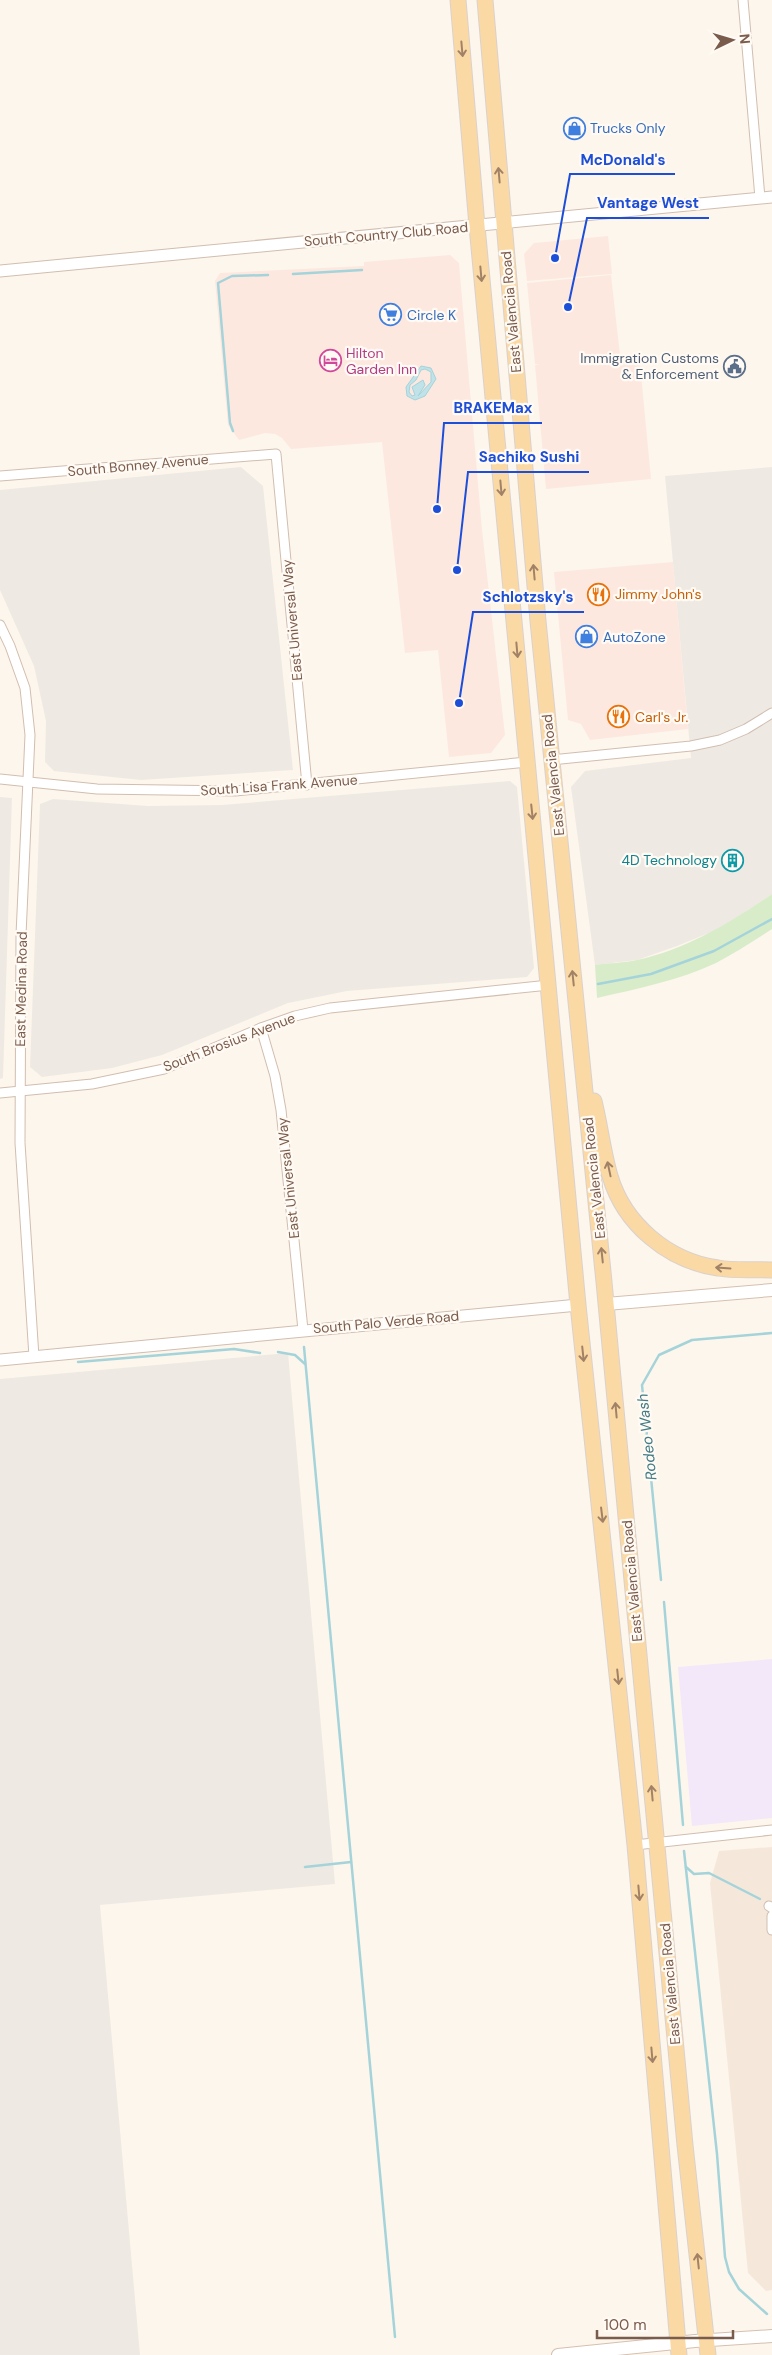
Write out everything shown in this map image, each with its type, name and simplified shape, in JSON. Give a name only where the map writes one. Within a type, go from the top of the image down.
[{"type":"main road","name":"East Valencia Road","points":[[458,0],[477,226],[578,1305],[634,1845],[678,2349]]},
{"type":"main road","name":"East Valencia Road","points":[[485,0],[551,760],[606,1304],[686,2154],[708,2348]]},
{"type":"main road","points":[[527,762],[551,760]]},
{"type":"main road","points":[[578,1026],[610,1175],[626,1212],[641,1229],[665,1249],[687,1260],[718,1268],[772,1270]]},
{"type":"main road","name":"South Palo Verde Road","points":[[578,1305],[772,1290]]},
{"type":"main road","points":[[558,2355],[708,2348],[772,2336]]},
{"type":"street","points":[[743,0],[760,198]]},
{"type":"street","name":"South Country Club Road","points":[[0,272],[772,197]]},
{"type":"street","name":"South Bonney Avenue","points":[[0,476],[276,454]]},
{"type":"street","name":"East Universal Way","points":[[276,454],[307,786]]},
{"type":"street","name":"East Medina Road","points":[[0,625],[10,646],[25,688],[30,735],[21,935],[19,1091],[20,1153],[34,1357]]},
{"type":"street","points":[[551,760],[691,746],[729,736],[746,729],[772,713]]},
{"type":"street","name":"South Lisa Frank Avenue","points":[[0,779],[97,789],[168,792],[234,791],[307,786],[527,762]]},
{"type":"street","name":"South Brosius Avenue","points":[[0,1093],[92,1084],[164,1069],[261,1028],[295,1016],[330,1008],[549,985]]},
{"type":"street","name":"East Universal Way","points":[[261,1028],[275,1076],[281,1110],[303,1330]]},
{"type":"street","name":"South Palo Verde Road","points":[[0,1360],[578,1305]]},
{"type":"street","points":[[634,1845],[656,1841],[772,1830]]},
{"type":"street","points":[[772,1916],[772,1930]]},
{"type":"shaded area","points":[[608,236],[612,274],[527,281],[524,254],[534,243]]},
{"type":"shaded area","points":[[450,255],[459,263],[482,530],[505,735],[491,753],[449,757],[438,650],[405,653],[382,442],[291,449],[282,438],[275,434],[265,433],[239,440],[228,425],[215,281],[220,273],[364,266],[364,262]]},
{"type":"shaded area","points":[[611,275],[620,355],[639,353],[651,479],[546,489],[535,365],[540,364],[535,364],[527,283]]},
{"type":"shaded area","points":[[241,467],[263,486],[293,770],[141,780],[54,771],[45,762],[46,721],[34,666],[0,590],[0,490]]},
{"type":"shaded area","points":[[772,467],[772,894],[726,926],[677,946],[637,960],[595,965],[571,787],[585,771],[691,758],[665,476]]},
{"type":"shaded area","points":[[673,562],[688,729],[590,740],[581,724],[568,720],[554,572]]},
{"type":"shaded area","points":[[510,781],[517,787],[534,968],[527,977],[347,991],[288,1003],[162,1055],[112,1068],[42,1077],[30,1067],[40,804],[53,799],[148,806],[222,805]]},
{"type":"shaded area","points":[[0,797],[12,798],[3,1078],[0,1079]]},
{"type":"shaded area","points":[[288,1353],[335,1884],[100,1905],[140,2355],[0,2355],[0,1379]]},
{"type":"shaded area","points":[[772,1659],[772,1818],[692,1826],[678,1667]]},
{"type":"shaded area","points":[[772,1847],[772,2290],[766,2291],[748,2273],[710,1883],[719,1851]]},
{"type":"green space","points":[[772,894],[772,929],[737,951],[716,963],[688,974],[658,984],[597,998],[595,965],[637,960],[691,942],[741,915]]},
{"type":"water","points":[[421,366],[431,368],[436,379],[425,396],[415,400],[407,396],[406,387]],"holes":[[[425,369],[431,372],[431,382],[418,396],[425,385],[423,380],[412,387],[415,395],[412,396],[409,392],[410,385],[416,380],[421,370]]]},
{"type":"waterway","points":[[293,274],[362,270]]},
{"type":"waterway","points":[[233,431],[230,423],[218,283],[232,276],[268,275]]},
{"type":"waterway","points":[[598,984],[651,974],[714,951],[772,919]]},
{"type":"waterway","name":"Rodeo Wash","points":[[661,1580],[642,1385],[659,1355],[692,1340],[772,1333]]},
{"type":"waterway","points":[[304,1347],[395,2337]]},
{"type":"waterway","points":[[78,1362],[234,1349],[260,1353]]},
{"type":"waterway","points":[[278,1352],[295,1355],[305,1364]]},
{"type":"waterway","name":"Rodeo Wash","points":[[664,1602],[683,1825]]},
{"type":"waterway","points":[[684,1851],[717,2154],[725,2257],[729,2272],[739,2289],[767,2314]]},
{"type":"waterway","points":[[305,1867],[351,1862]]},
{"type":"waterway","points":[[686,1867],[694,1874],[709,1873],[760,1899]]},
{"type":"place","name":"Trucks Only","points":[[574,128]]},
{"type":"place","name":"McDonald's","points":[[555,258]]},
{"type":"place","name":"Vantage West","points":[[568,307]]},
{"type":"place","name":"Circle K","points":[[391,315]]},
{"type":"place","name":"Hilton Garden Inn","points":[[330,361]]},
{"type":"place","name":"Immigration Customs & Enforcement","points":[[735,366]]},
{"type":"place","name":"BRAKEMax","points":[[437,509]]},
{"type":"place","name":"Sachiko Sushi","points":[[457,570]]},
{"type":"place","name":"Jimmy John's","points":[[599,594]]},
{"type":"place","name":"AutoZone","points":[[587,637]]},
{"type":"place","name":"Schlotzsky's","points":[[459,703]]},
{"type":"place","name":"Carl's Jr.","points":[[619,717]]},
{"type":"place","name":"4D Technology","points":[[733,860]]}]
